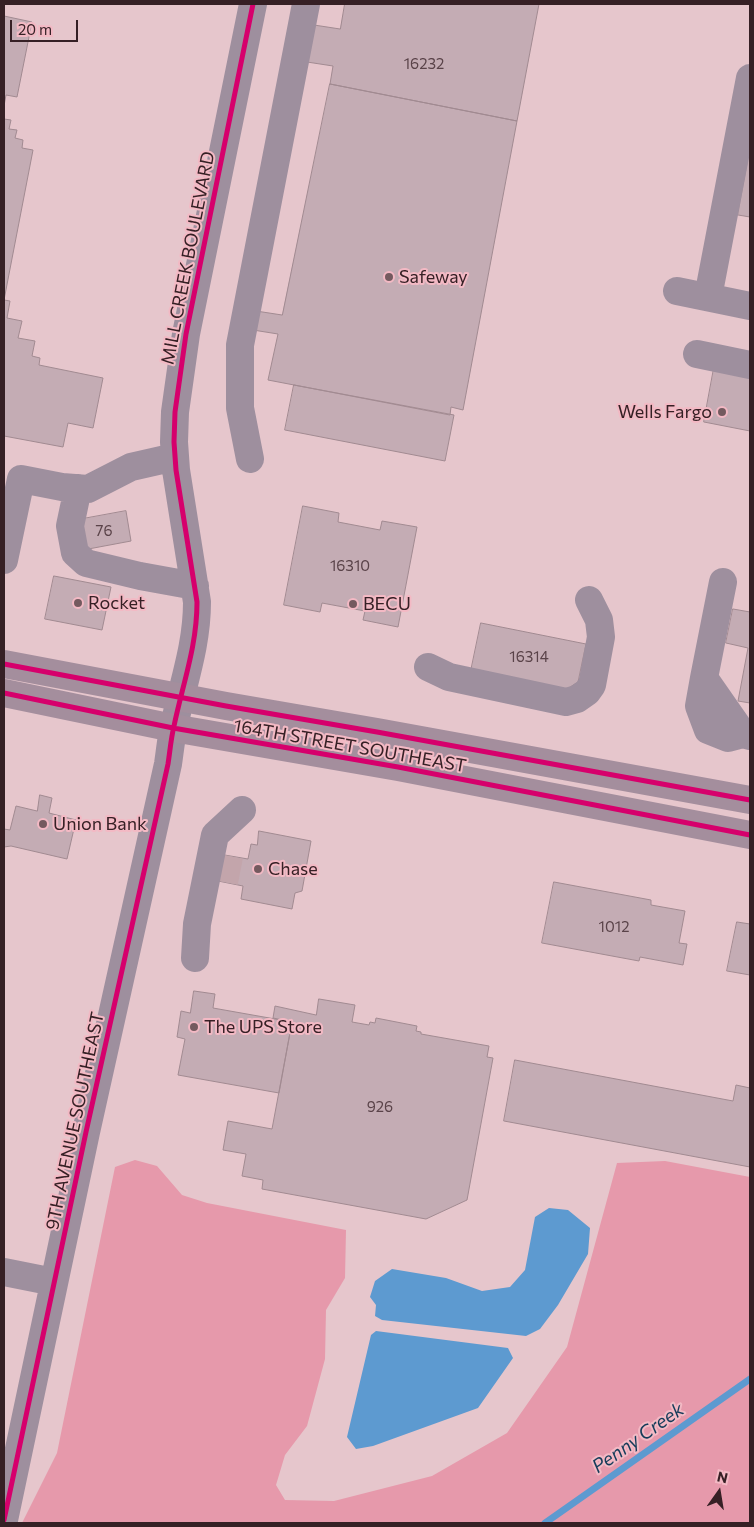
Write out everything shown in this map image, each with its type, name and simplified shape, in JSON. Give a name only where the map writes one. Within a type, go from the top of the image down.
[{"type":"main road","name":"164TH STREET SOUTHEAST","points":[[4,664],[750,800]]},
{"type":"main road","name":"164TH STREET SOUTHEAST","points":[[4,693],[173,728],[398,767],[750,835]]},
{"type":"street","name":"MILL CREEK BOULEVARD","points":[[180,697],[194,646],[197,622],[195,586],[179,497],[175,458],[175,412],[186,334],[253,4]]},
{"type":"street","points":[[250,459],[240,408],[240,345],[306,4]]},
{"type":"street","points":[[708,297],[744,143],[750,78]]},
{"type":"street","points":[[677,291],[750,306]]},
{"type":"street","points":[[697,354],[750,365]]},
{"type":"street","points":[[4,560],[20,479],[62,487],[88,489],[131,467],[175,458]]},
{"type":"street","points":[[78,488],[70,526],[75,553],[86,563],[140,576],[195,586]]},
{"type":"street","points":[[723,582],[704,678],[747,735]]},
{"type":"street","points":[[428,667],[459,680],[566,702],[577,699],[587,692],[592,685],[601,636],[599,620],[589,600]]},
{"type":"street","name":"9TH AVENUE SOUTHEAST","points":[[4,1520],[10,1462],[54,1282],[168,764],[180,697]]},
{"type":"street","points":[[195,958],[197,924],[215,835],[235,816],[229,856]]},
{"type":"street","points":[[197,924],[210,915],[223,890],[224,882]]},
{"type":"street","points":[[4,1272],[54,1282]]},
{"type":"shaded area","points":[[135,1160],[157,1166],[182,1195],[207,1203],[346,1230],[345,1278],[326,1310],[325,1359],[307,1426],[285,1455],[276,1485],[285,1500],[334,1501],[432,1476],[507,1433],[567,1347],[617,1163],[665,1161],[750,1177],[750,1523],[22,1523],[57,1453],[115,1167]]},
{"type":"water","points":[[549,1208],[568,1210],[590,1228],[588,1254],[558,1305],[540,1329],[526,1336],[382,1320],[375,1316],[376,1305],[370,1297],[375,1281],[392,1269],[446,1278],[482,1291],[510,1287],[525,1270],[535,1217]]},
{"type":"water","points":[[376,1331],[508,1348],[513,1358],[478,1408],[373,1446],[356,1449],[347,1437],[371,1335]]},
{"type":"building","points":[[345,4],[539,4],[517,121],[330,84],[333,66],[307,62],[314,25],[340,29]]},
{"type":"building","points":[[4,16],[32,22],[17,97],[6,95],[4,106]]},
{"type":"building","name":"Safeway","points":[[330,84],[517,121],[463,410],[451,407],[450,415],[268,380],[278,334],[253,330],[256,311],[282,315]]},
{"type":"building","points":[[4,119],[11,120],[9,129],[17,130],[15,138],[23,140],[22,148],[33,150],[4,300]]},
{"type":"building","points":[[750,155],[750,217],[738,215]]},
{"type":"building","points":[[4,300],[10,301],[7,318],[22,321],[18,338],[35,341],[32,356],[40,358],[39,365],[103,378],[93,428],[68,423],[63,447],[4,436]]},
{"type":"building","points":[[714,368],[750,375],[750,431],[704,422]]},
{"type":"building","points":[[294,385],[454,415],[445,461],[285,430]]},
{"type":"building","points":[[303,506],[339,513],[338,522],[380,530],[382,521],[417,527],[398,627],[363,620],[365,611],[322,603],[320,612],[284,605]]},
{"type":"building","points":[[126,511],[131,541],[83,550],[77,520]]},
{"type":"building","name":"Rocket","points":[[54,576],[111,587],[102,630],[45,619]]},
{"type":"building","points":[[733,609],[750,612],[750,703],[738,701],[748,648],[726,643]]},
{"type":"building","points":[[481,623],[586,644],[578,682],[567,689],[471,671]]},
{"type":"building","name":"Union Bank","points":[[40,795],[52,798],[49,813],[76,820],[67,859],[11,846],[4,847],[4,829],[10,830],[16,806],[37,811]]},
{"type":"building","name":"Chase","points":[[259,831],[311,841],[302,891],[295,893],[292,909],[241,899],[243,886],[208,879],[213,853],[248,859],[251,844],[257,845]]},
{"type":"building","points":[[554,882],[651,900],[651,905],[685,911],[679,943],[687,944],[683,965],[640,957],[639,961],[542,943]]},
{"type":"building","points":[[737,922],[750,924],[750,975],[727,971]]},
{"type":"building","points":[[194,991],[215,994],[213,1008],[292,1022],[279,1093],[178,1075],[185,1039],[177,1037],[181,1011],[190,1013]]},
{"type":"building","points":[[319,999],[355,1005],[352,1022],[369,1025],[370,1022],[375,1023],[376,1018],[417,1026],[416,1031],[421,1032],[421,1034],[489,1046],[487,1057],[493,1058],[467,1200],[426,1219],[262,1189],[263,1180],[242,1176],[246,1154],[223,1150],[228,1121],[272,1129],[292,1022],[273,1018],[275,1006],[316,1015]]},
{"type":"building","points":[[515,1060],[733,1101],[736,1085],[750,1088],[750,1167],[504,1121]]},
{"type":"waterway","name":"Penny Creek","points":[[545,1523],[750,1379]]},
{"type":"tunnel","points":[[224,882],[229,856]]},
{"type":"cycle path","points":[[4,1520],[86,1132],[195,634],[197,602],[176,470],[174,442],[175,412],[186,334],[253,4]]},
{"type":"cycle path","points":[[4,664],[226,706],[750,800]]},
{"type":"cycle path","points":[[4,693],[173,728],[398,767],[750,835]]},
{"type":"place","name":"Safeway","points":[[389,277]]},
{"type":"place","name":"Wells Fargo","points":[[722,412]]},
{"type":"place","name":"Rocket","points":[[78,603]]},
{"type":"place","name":"BECU","points":[[353,604]]},
{"type":"place","name":"Union Bank","points":[[43,824]]},
{"type":"place","name":"Chase","points":[[258,869]]},
{"type":"place","name":"The UPS Store","points":[[194,1027]]}]
